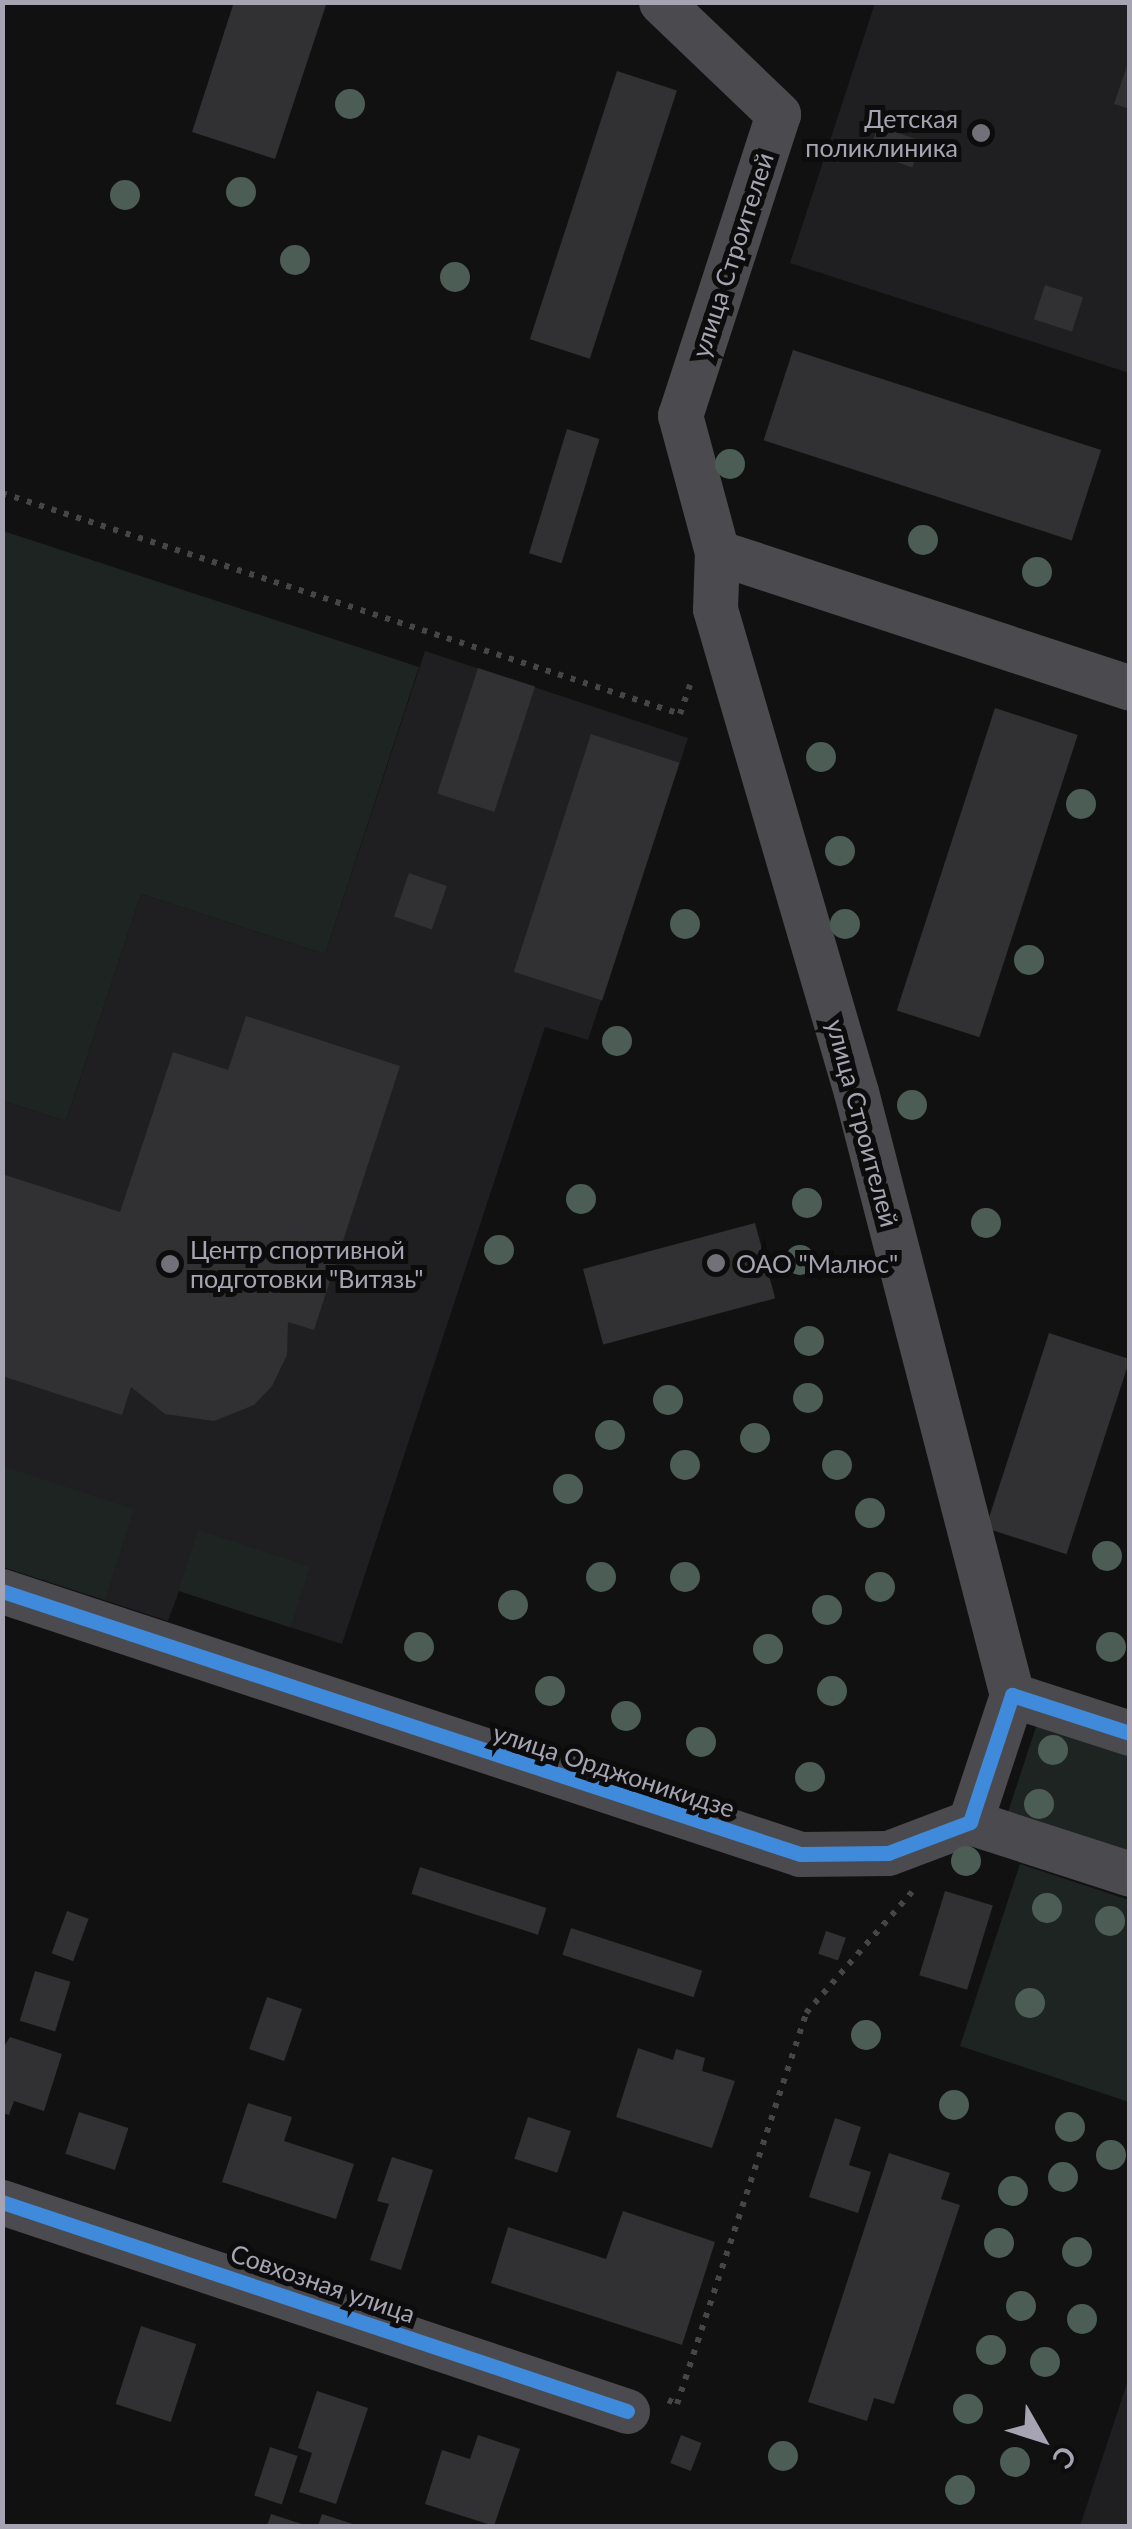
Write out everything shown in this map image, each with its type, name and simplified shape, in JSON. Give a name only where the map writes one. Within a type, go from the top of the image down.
[{"type":"street","name":"улица Строителей","points":[[661,2],[778,114],[680,415],[717,552],[715,609],[856,1092],[1012,1695]]},
{"type":"street","points":[[717,552],[1130,688]]},
{"type":"street","name":"улица Орджоникидзе","points":[[2,1592],[771,1848],[858,1857],[957,1828]]},
{"type":"street","points":[[1130,1733],[1012,1695],[957,1828],[1130,1874]]},
{"type":"street","name":"Совхозная улица","points":[[2,2202],[628,2411]]},
{"type":"path","points":[[2,493],[680,714],[692,679]]},
{"type":"path","points":[[677,2404],[806,2013],[924,1878],[957,1828]]},
{"type":"shaded area","name":"Детская поликлиника","points":[[875,3],[1129,3],[1129,373],[790,263]]},
{"type":"shaded area","points":[[3,531],[419,667],[325,954],[141,894],[66,1121],[3,1101]]},
{"type":"shaded area","points":[[425,651],[688,738],[588,1040],[545,1027],[342,1644],[179,1591],[168,1621],[3,1567],[3,1101],[66,1121],[141,894],[325,954]]},
{"type":"shaded area","points":[[3,1466],[134,1509],[105,1600],[3,1567]]},
{"type":"shaded area","points":[[198,1530],[310,1566],[290,1627],[178,1591]]},
{"type":"shaded area","points":[[1037,1724],[1129,1754],[1129,1859],[1006,1818]]},
{"type":"shaded area","points":[[1020,1864],[1129,1900],[1129,2102],[960,2046]]},
{"type":"shaded area","points":[[1129,2377],[1129,2526],[1080,2526]]},
{"type":"building","points":[[234,2],[327,2],[275,159],[192,132]]},
{"type":"building","points":[[1130,60],[1130,109],[1114,104]]},
{"type":"building","points":[[617,71],[677,90],[590,359],[530,339]]},
{"type":"building","points":[[878,126],[921,141],[912,167],[869,152]]},
{"type":"building","points":[[1045,285],[1083,297],[1072,332],[1034,319]]},
{"type":"building","points":[[793,350],[1101,450],[1072,540],[764,440]]},
{"type":"building","points":[[567,429],[600,439],[562,563],[529,553]]},
{"type":"building","points":[[478,668],[535,687],[494,812],[437,794]]},
{"type":"building","points":[[995,708],[1078,735],[979,1037],[897,1010]]},
{"type":"building","points":[[591,734],[679,763],[602,1001],[514,972]]},
{"type":"building","points":[[409,873],[447,886],[432,930],[394,916]]},
{"type":"building","points":[[246,1016],[400,1066],[314,1330],[288,1322],[287,1355],[272,1386],[254,1405],[214,1421],[165,1414],[131,1387],[122,1415],[2,1376],[2,1174],[120,1212],[173,1052],[228,1070]]},
{"type":"building","points":[[755,1223],[775,1298],[603,1344],[583,1269]]},
{"type":"building","points":[[1049,1333],[1130,1359],[1066,1554],[986,1528]]},
{"type":"building","points":[[420,1867],[546,1908],[538,1935],[411,1894]]},
{"type":"building","points":[[945,1891],[993,1906],[967,1990],[919,1975]]},
{"type":"building","points":[[67,1911],[89,1919],[73,1961],[52,1953]]},
{"type":"building","points":[[571,1928],[702,1971],[694,1997],[562,1955]]},
{"type":"building","points":[[826,1931],[846,1938],[838,1961],[818,1954]]},
{"type":"building","points":[[35,1971],[70,1982],[55,2032],[20,2021]]},
{"type":"building","points":[[267,1997],[302,2009],[284,2061],[249,2049]]},
{"type":"building","points":[[10,2037],[62,2054],[44,2111],[14,2101],[9,2115],[2,2113],[2,2049]]},
{"type":"building","points":[[638,2048],[673,2060],[676,2049],[705,2058],[702,2071],[735,2081],[712,2148],[616,2117]]},
{"type":"building","points":[[248,2103],[292,2117],[284,2141],[354,2164],[336,2219],[222,2182]]},
{"type":"building","points":[[79,2112],[128,2128],[115,2170],[65,2154]]},
{"type":"building","points":[[528,2117],[571,2131],[557,2173],[514,2159]]},
{"type":"building","points":[[835,2118],[861,2127],[849,2165],[871,2172],[858,2213],[809,2197]]},
{"type":"building","points":[[889,2153],[950,2173],[941,2199],[960,2205],[894,2404],[874,2398],[867,2421],[808,2402]]},
{"type":"building","points":[[392,2157],[433,2170],[401,2270],[370,2260],[389,2204],[377,2201]]},
{"type":"building","points":[[623,2211],[715,2242],[682,2345],[491,2283],[508,2227],[606,2259]]},
{"type":"building","points":[[141,2326],[196,2344],[171,2422],[116,2404]]},
{"type":"building","points":[[317,2391],[368,2408],[336,2504],[299,2492],[312,2453],[298,2448]]},
{"type":"building","points":[[478,2435],[520,2449],[494,2526],[425,2504],[442,2450],[470,2459]]},
{"type":"building","points":[[681,2435],[702,2443],[691,2471],[670,2463]]},
{"type":"building","points":[[270,2447],[298,2456],[282,2504],[254,2496]]},
{"type":"building","points":[[271,2514],[308,2526],[267,2526]]},
{"type":"building","points":[[322,2514],[359,2526],[318,2526]]},
{"type":"cycle path","points":[[2,1591],[800,1854],[888,1853],[970,1822],[1012,1695],[1130,1733]]},
{"type":"cycle path","points":[[2,2202],[627,2411]]},
{"type":"place","name":"Детская поликлиника","points":[[981,133]]},
{"type":"place","name":"ОАО \"Малюс\"","points":[[716,1263]]},
{"type":"place","name":"Центр спортивной подготовки \"Витязь\"","points":[[170,1264]]}]
